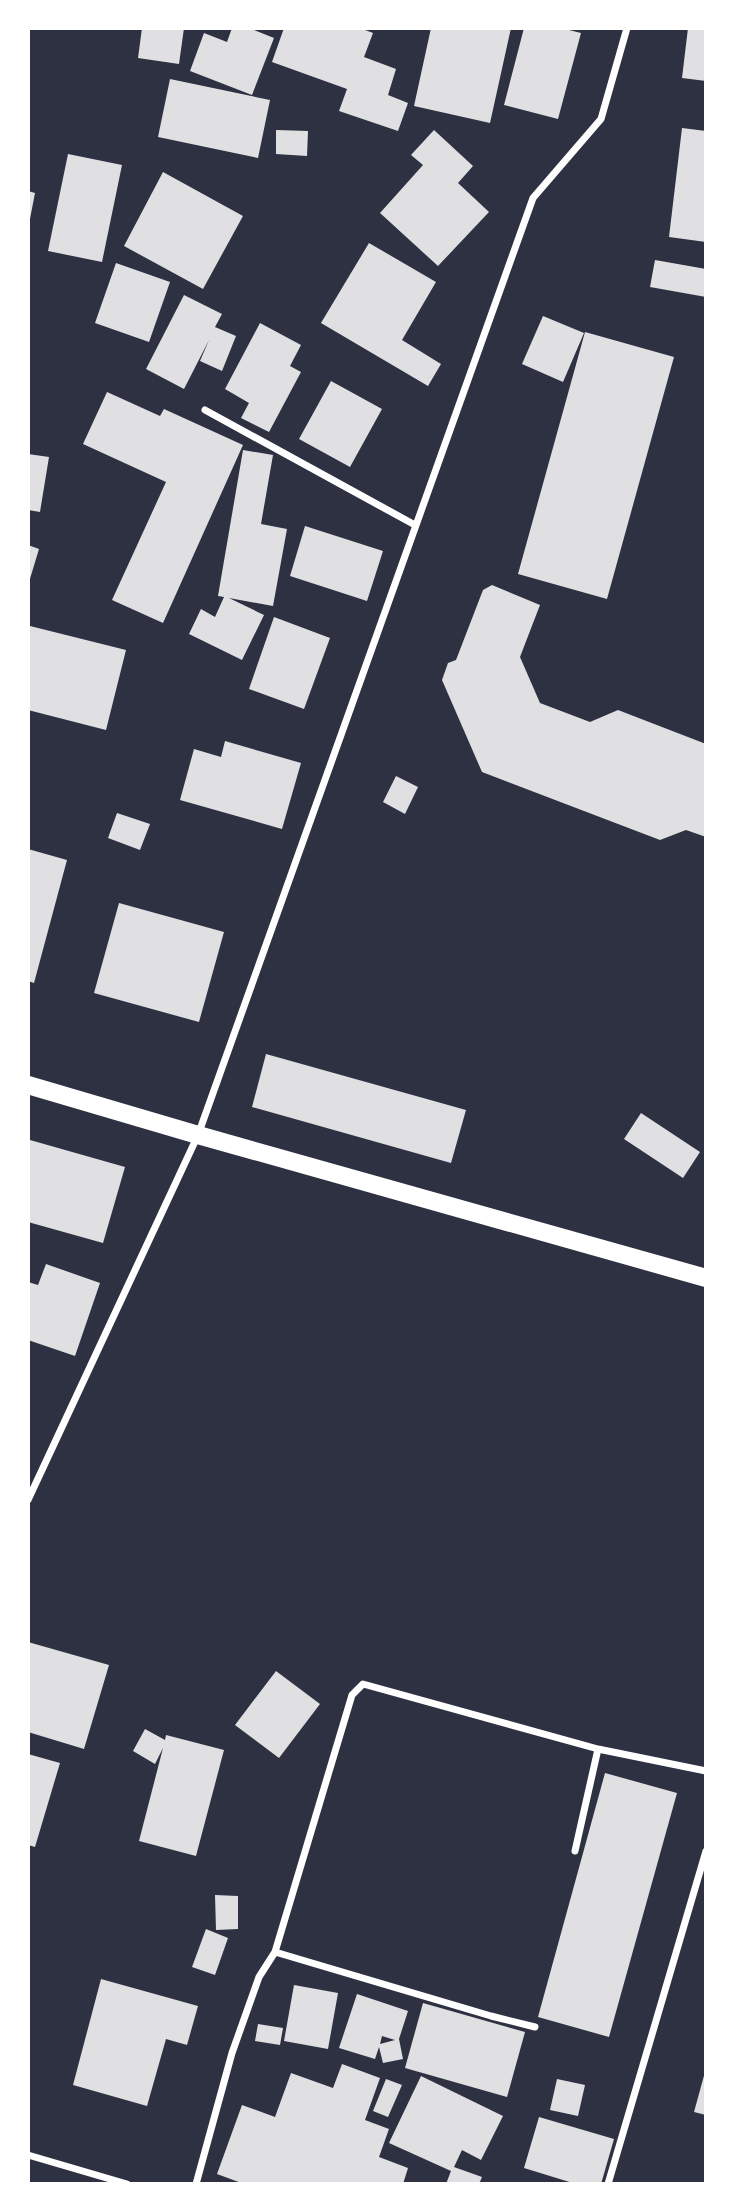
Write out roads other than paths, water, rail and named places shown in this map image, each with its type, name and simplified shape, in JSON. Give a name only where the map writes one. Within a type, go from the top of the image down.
[{"type":"main road","points":[[28,1085],[706,1278]]},
{"type":"street","points":[[28,1500],[198,1135],[533,198],[601,118],[625,29]]},
{"type":"street","points":[[205,410],[415,525]]},
{"type":"street","points":[[196,2184],[232,2053],[259,1977],[275,1952],[352,1695],[363,1684],[598,1749],[706,1771]]},
{"type":"street","points":[[575,1851],[598,1749]]},
{"type":"street","points":[[608,2184],[706,1851]]},
{"type":"street","points":[[275,1952],[535,2027]]},
{"type":"street","points":[[28,2155],[127,2184]]}]
